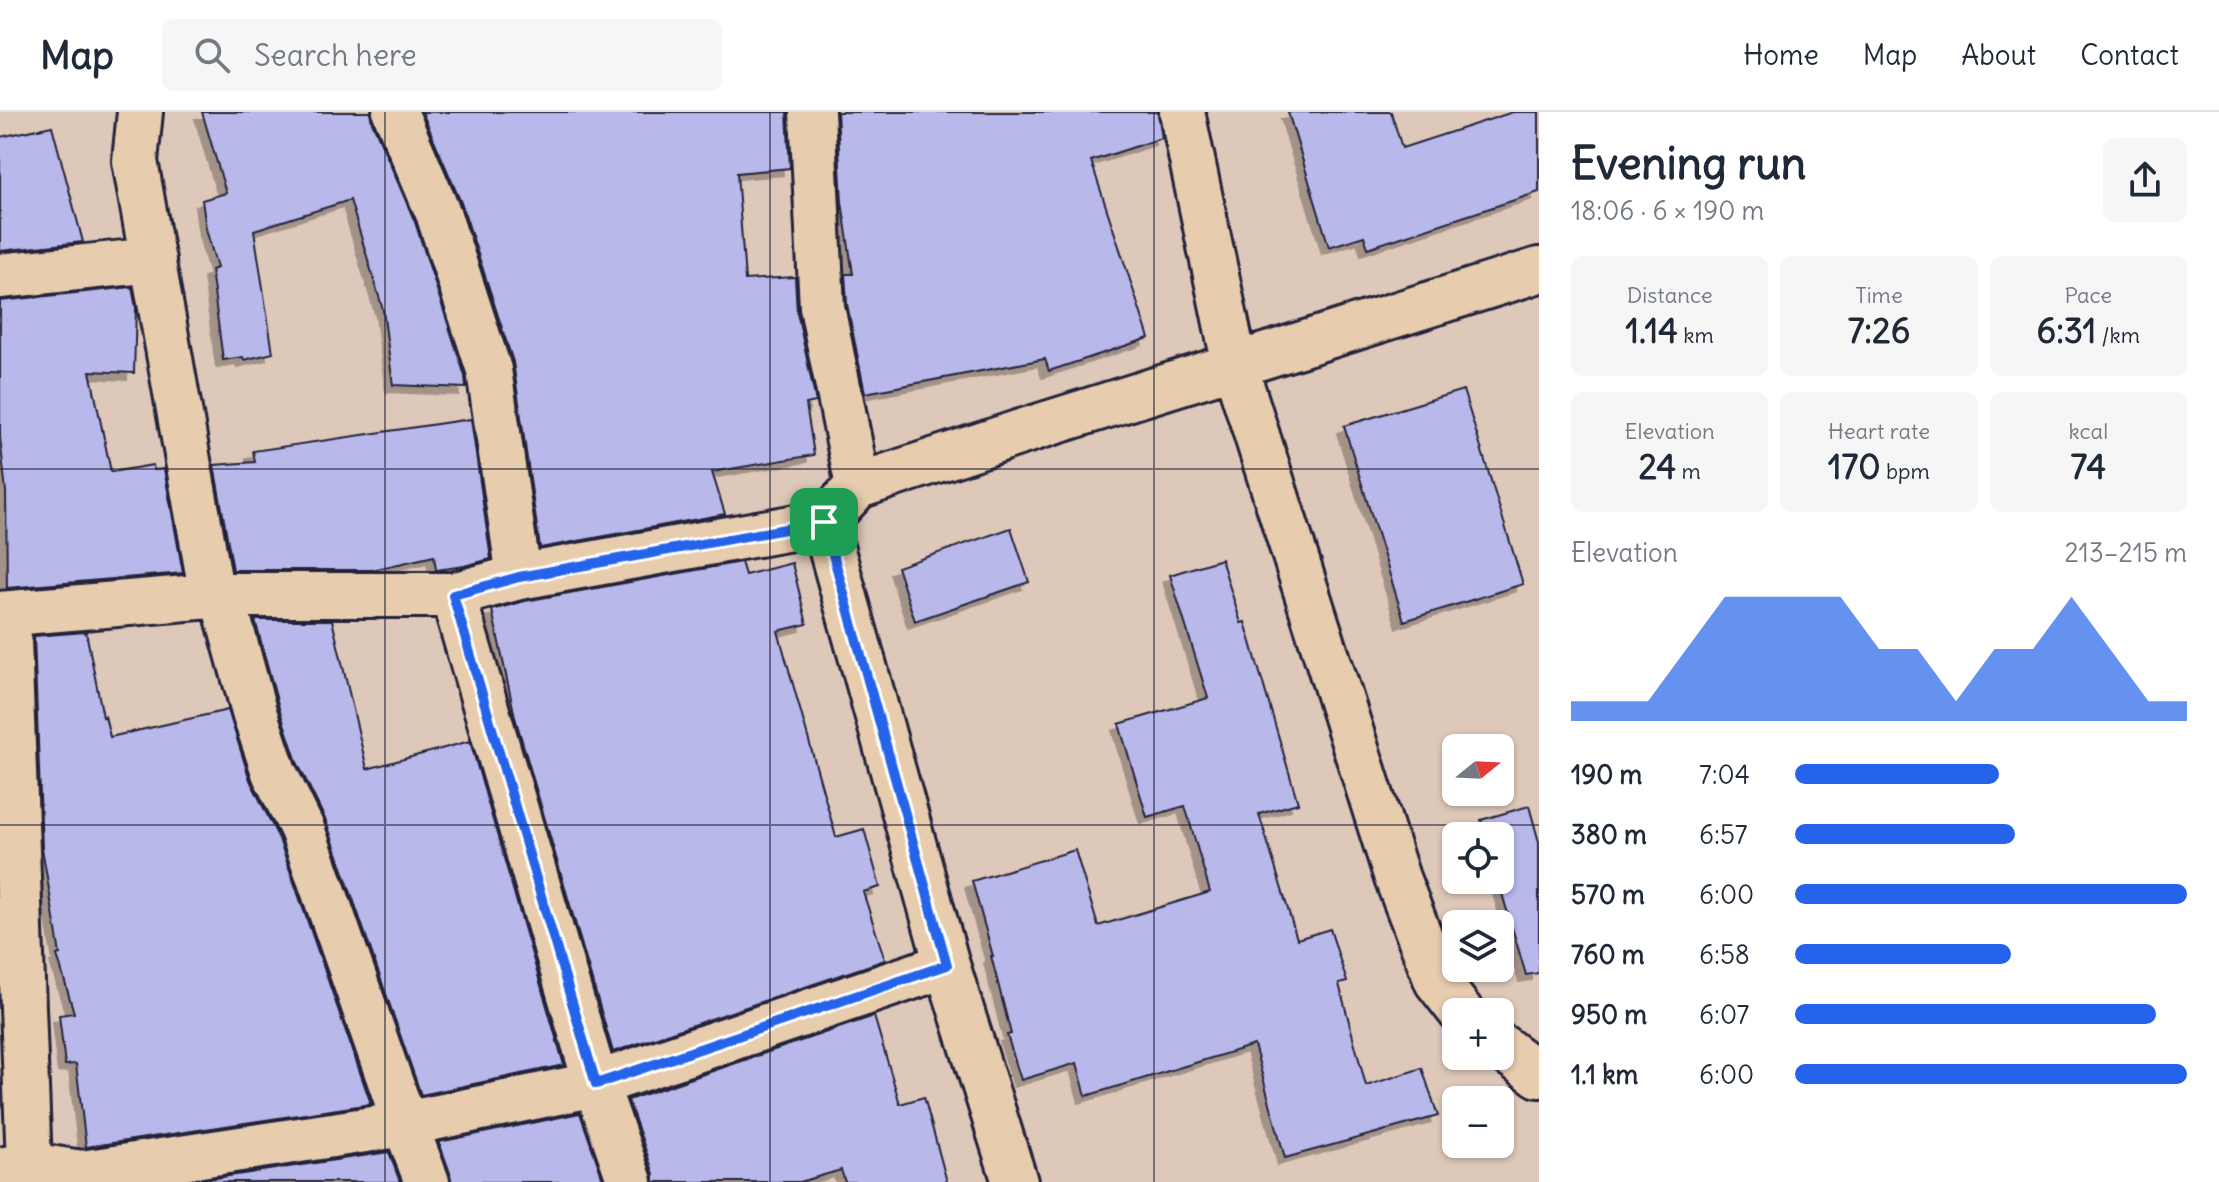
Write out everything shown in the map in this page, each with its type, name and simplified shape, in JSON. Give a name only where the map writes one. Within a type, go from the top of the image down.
[{"type":"street","points":[[140,112],[135,161],[217,595],[274,772],[302,829],[427,1182]]},
{"type":"street","points":[[395,112],[438,213],[489,370],[519,577]]},
{"type":"street","points":[[812,112],[822,307],[858,486]]},
{"type":"street","points":[[1182,112],[1235,366],[1397,878],[1437,981],[1450,998]]},
{"type":"street","points":[[0,276],[153,260]]},
{"type":"street","points":[[947,965],[596,1084],[405,1124],[82,1173],[14,1167],[4,614],[217,595],[453,595],[519,577],[824,522],[858,486],[1539,270]]},
{"type":"street","points":[[824,522],[947,965],[1015,1182]]},
{"type":"street","points":[[453,595],[596,1084],[630,1182]]},
{"type":"street","points":[[1514,1056],[1539,1075]]},
{"type":"building","points":[[202,112],[370,112],[415,222],[465,376],[466,388],[393,385],[383,310],[350,200],[254,230],[273,353],[244,360],[243,357],[223,360],[211,270],[217,268],[202,200],[226,193]]},
{"type":"building","points":[[422,112],[787,112],[790,168],[737,173],[745,280],[795,277],[797,312],[816,402],[806,404],[814,455],[712,472],[725,514],[540,548],[513,362],[462,205]]},
{"type":"building","points":[[837,112],[1158,112],[1162,138],[1091,161],[1149,338],[1049,371],[1045,359],[865,393],[847,304],[845,274],[853,274],[842,202]]},
{"type":"building","points":[[1288,112],[1391,112],[1402,148],[1513,112],[1539,112],[1539,192],[1368,248],[1364,236],[1329,247]]},
{"type":"building","points":[[52,126],[83,242],[0,251],[0,137]]},
{"type":"building","points":[[132,287],[136,308],[134,373],[90,371],[111,472],[153,465],[154,470],[164,469],[183,573],[7,588],[6,492],[0,437],[0,301]]},
{"type":"building","points":[[1463,390],[1523,584],[1404,621],[1344,426]]},
{"type":"building","points":[[471,419],[491,559],[437,570],[434,556],[372,570],[233,570],[214,465],[255,462],[253,451]]},
{"type":"building","points":[[1011,528],[1029,582],[915,621],[897,567]]},
{"type":"building","points":[[1221,559],[1241,623],[1245,622],[1298,803],[1259,814],[1297,939],[1330,929],[1347,982],[1339,984],[1366,1086],[1422,1068],[1438,1116],[1285,1158],[1254,1045],[1086,1096],[1077,1063],[1021,1080],[1007,1035],[1011,1034],[972,881],[1075,850],[1098,926],[1210,892],[1185,806],[1147,817],[1119,724],[1208,698],[1170,575]]},
{"type":"building","points":[[741,562],[745,575],[792,563],[807,624],[778,631],[836,837],[864,829],[880,887],[863,892],[885,960],[613,1052],[515,717],[492,610],[525,601]]},
{"type":"building","points":[[255,620],[332,620],[367,769],[470,741],[564,1065],[421,1095],[326,821],[297,762]]},
{"type":"building","points":[[86,632],[110,737],[228,710],[250,780],[279,839],[371,1104],[86,1147],[76,1064],[65,1065],[59,1015],[74,1013],[57,955],[60,954],[42,848],[34,636]]},
{"type":"building","points":[[1529,806],[1539,842],[1539,973],[1526,975],[1514,934],[1514,910],[1507,910],[1502,894],[1514,894],[1514,822],[1481,820]]},
{"type":"building","points":[[874,1016],[900,1104],[924,1097],[947,1182],[845,1182],[841,1170],[800,1182],[654,1182],[654,1174],[628,1100]]},
{"type":"building","points":[[580,1113],[604,1182],[451,1182],[439,1142]]},
{"type":"building","points":[[389,1152],[400,1182],[189,1182]]},
{"type":"route","points":[[824,522],[947,965],[596,1084],[453,595],[519,577],[824,522]]}]
